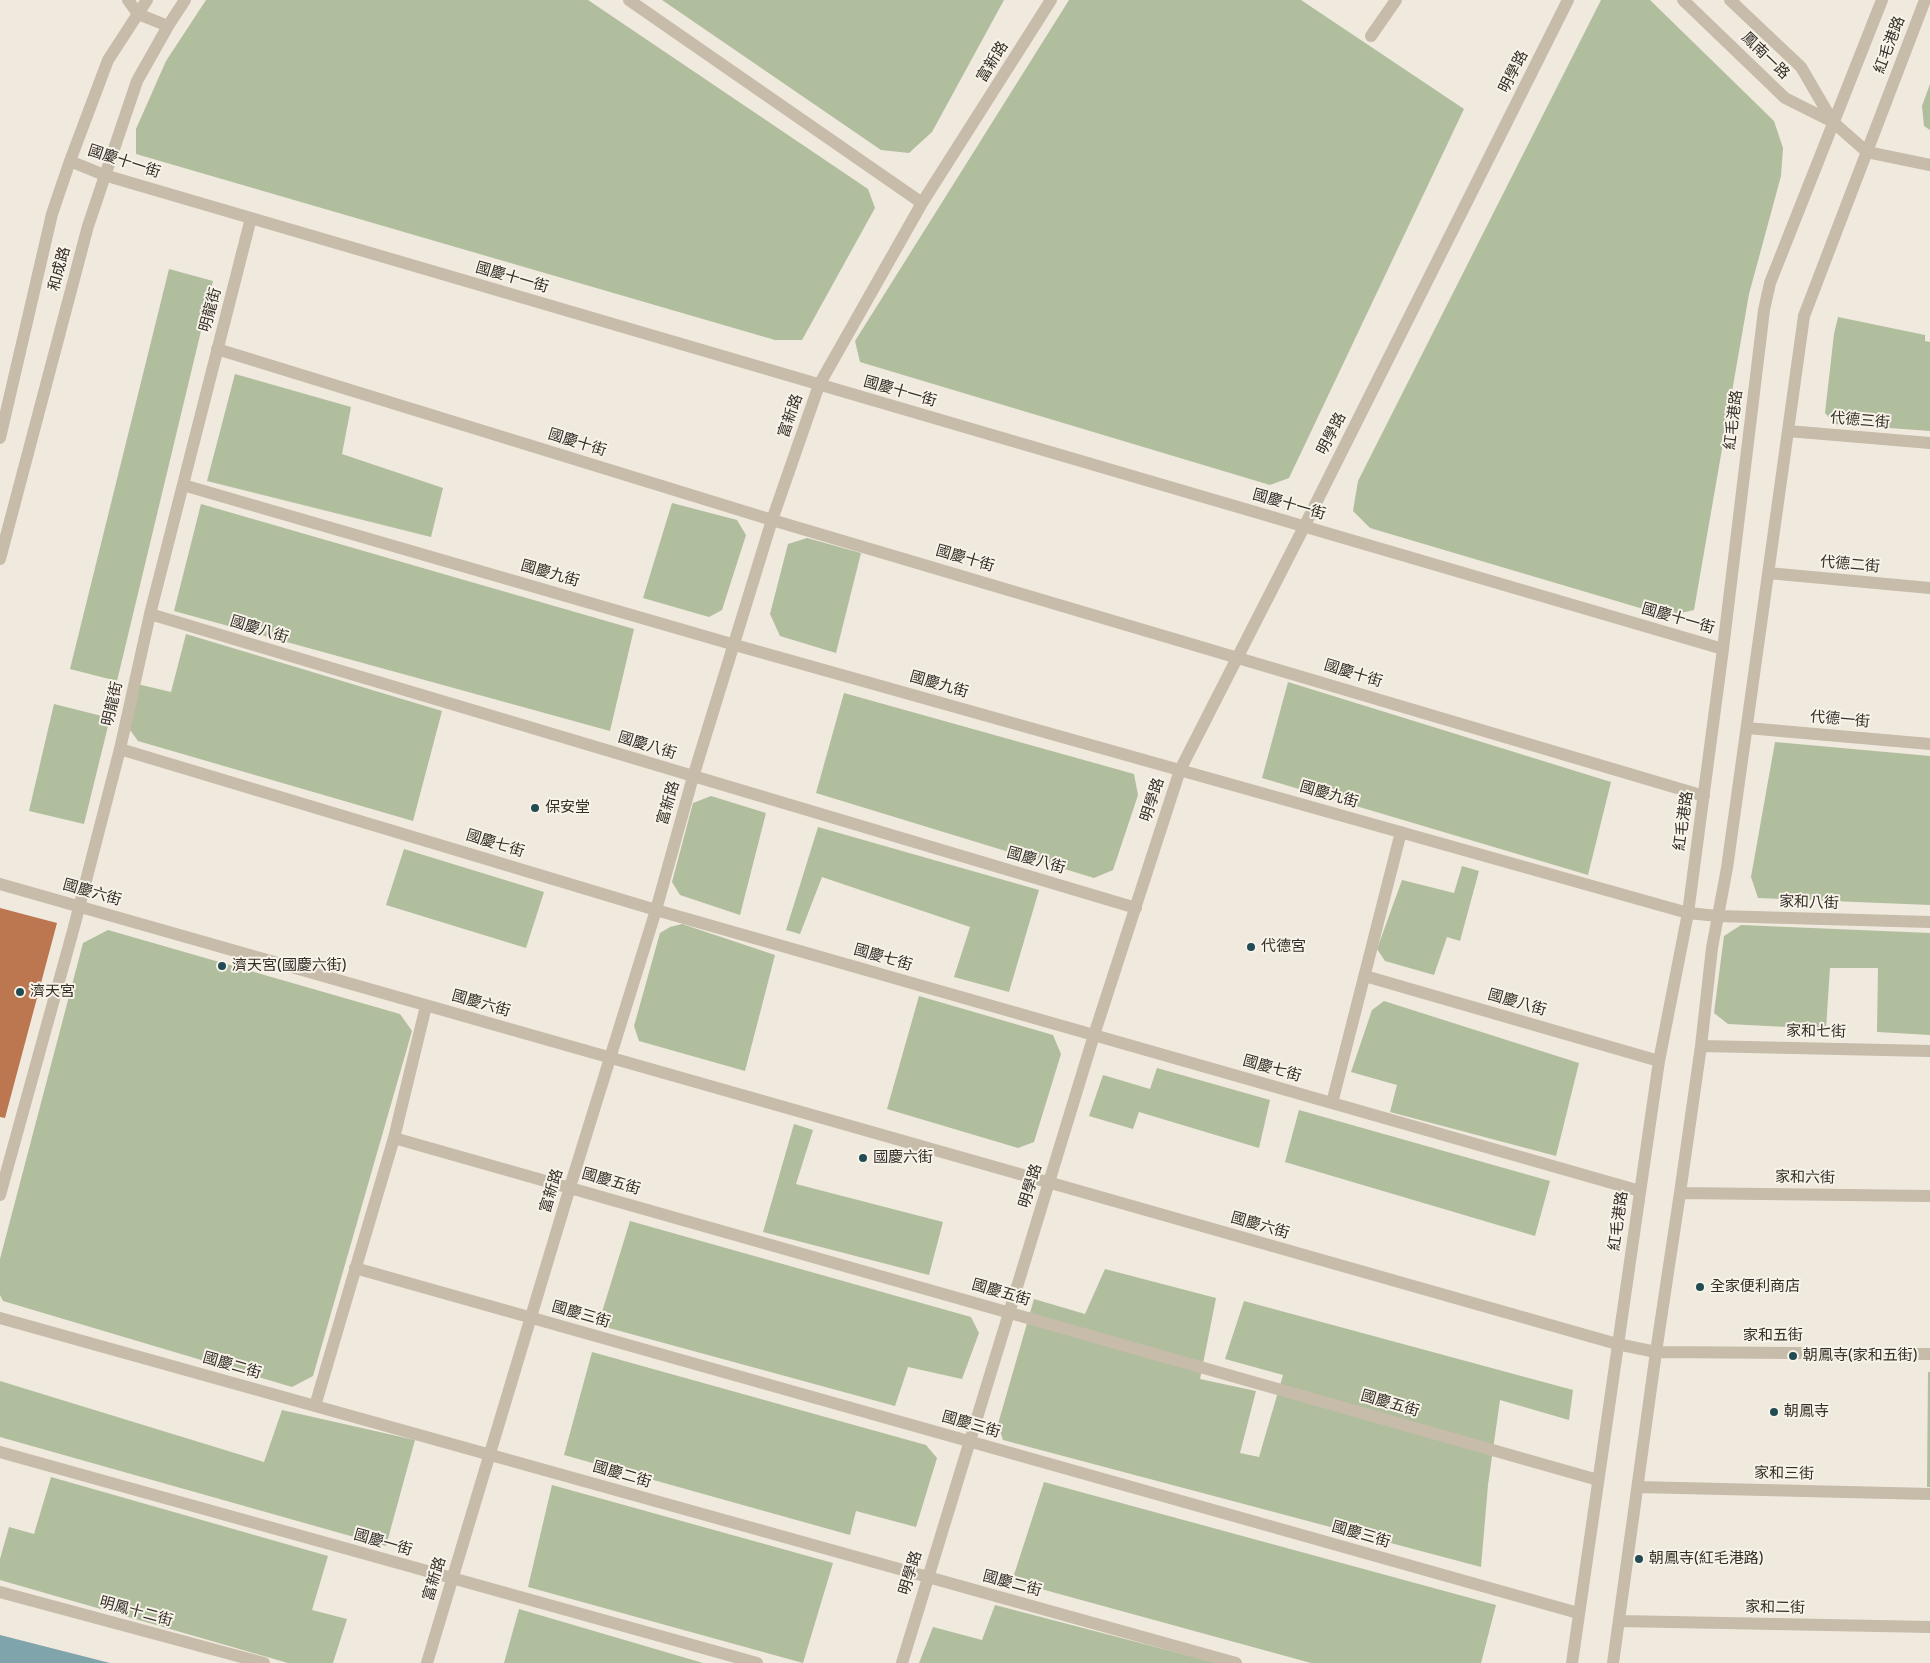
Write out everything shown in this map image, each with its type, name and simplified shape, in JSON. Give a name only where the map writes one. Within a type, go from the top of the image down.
[{"type":"street","points":[[128,0],[138,14],[168,26]]},
{"type":"street","name":"和成路","points":[[0,438],[52,214],[108,60],[147,0]]},
{"type":"street","name":"和成路","points":[[0,559],[88,226],[104,175],[137,81],[185,0]]},
{"type":"street","points":[[629,0],[922,203]]},
{"type":"street","name":"富新路","points":[[428,1663],[570,1187],[656,910],[693,777],[772,520],[819,385],[922,203],[1051,0]]},
{"type":"street","points":[[1371,36],[1396,0]]},
{"type":"street","name":"明學路","points":[[902,1663],[1094,1035],[1180,770],[1568,0]]},
{"type":"street","name":"鳳南一路","points":[[1683,0],[1785,98],[1833,122],[1867,152],[1930,165]]},
{"type":"street","name":"鳳南一路","points":[[1730,0],[1801,68],[1833,122]]},
{"type":"street","name":"紅毛港路","points":[[1572,1663],[1659,1061],[1688,914],[1723,649],[1764,310],[1770,283],[1882,0]]},
{"type":"street","name":"紅毛港路","points":[[1613,1663],[1701,1046],[1712,948],[1727,868],[1804,316],[1925,0]]},
{"type":"street","name":"國慶十一街","points":[[70,161],[104,175],[1723,649]]},
{"type":"street","name":"明龍街","points":[[0,1195],[2,1175],[80,906],[120,749],[150,614],[252,218]]},
{"type":"street","name":"國慶十街","points":[[218,349],[772,520],[1704,796]]},
{"type":"street","name":"代德三街","points":[[1788,432],[1930,443]]},
{"type":"street","name":"國慶九街","points":[[183,484],[735,645],[1688,914]]},
{"type":"street","name":"代德二街","points":[[1768,574],[1930,588]]},
{"type":"street","name":"國慶八街","points":[[150,614],[1136,908]]},
{"type":"street","name":"代德一街","points":[[1746,728],[1930,744]]},
{"type":"street","name":"國慶七街","points":[[120,749],[656,910],[1640,1191]]},
{"type":"street","points":[[1332,1103],[1401,832]]},
{"type":"street","name":"國慶六街","points":[[0,884],[1617,1344]]},
{"type":"street","name":"家和八街","points":[[1688,914],[1930,922]]},
{"type":"street","name":"國慶八街","points":[[1365,976],[1659,1061]]},
{"type":"street","points":[[315,1406],[394,1138],[426,1006]]},
{"type":"street","name":"家和七街","points":[[1701,1046],[1930,1051]]},
{"type":"street","name":"國慶五街","points":[[394,1138],[1598,1480]]},
{"type":"street","name":"家和六街","points":[[1680,1193],[1930,1196]]},
{"type":"street","name":"國慶三街","points":[[355,1268],[1578,1613]]},
{"type":"street","name":"國慶二街","points":[[0,1318],[1236,1663]]},
{"type":"street","name":"家和五街","points":[[1617,1344],[1656,1352],[1930,1354]]},
{"type":"street","name":"國慶一街","points":[[0,1452],[757,1663]]},
{"type":"street","name":"家和三街","points":[[1638,1487],[1930,1494]]},
{"type":"street","name":"明鳳十二街","points":[[0,1592],[264,1663]]},
{"type":"street","name":"家和二街","points":[[1620,1621],[1930,1627]]},
{"type":"green space","points":[[206,0],[588,0],[868,189],[875,208],[802,340],[775,340],[136,154],[136,129],[166,61]]},
{"type":"green space","points":[[662,0],[1004,0],[932,132],[909,153],[881,150]]},
{"type":"green space","points":[[1069,0],[1301,0],[1464,109],[1289,478],[1270,485],[860,362],[855,341]]},
{"type":"green space","points":[[1601,0],[1650,0],[1774,121],[1783,148],[1781,176],[1749,294],[1694,610],[1667,616],[1370,528],[1353,511],[1358,481]]},
{"type":"green space","points":[[1930,84],[1930,130],[1924,126],[1922,106]]},
{"type":"green space","points":[[169,269],[213,281],[117,681],[70,669]]},
{"type":"green space","points":[[1838,317],[1925,335],[1925,341],[1930,342],[1930,431],[1835,424],[1825,413],[1834,334]]},
{"type":"green space","points":[[235,374],[351,407],[342,454],[443,488],[431,537],[207,481]]},
{"type":"green space","points":[[672,503],[737,520],[746,535],[722,610],[709,617],[643,598]]},
{"type":"green space","points":[[201,504],[634,629],[610,731],[174,611]]},
{"type":"green space","points":[[807,538],[861,553],[836,653],[780,636],[770,614],[788,544]]},
{"type":"green space","points":[[186,634],[442,711],[413,821],[138,741],[130,730],[137,684],[171,692]]},
{"type":"green space","points":[[1288,682],[1611,782],[1588,875],[1262,778]]},
{"type":"green space","points":[[844,693],[1134,774],[1138,795],[1113,870],[1094,878],[816,793]]},
{"type":"green space","points":[[54,704],[110,718],[84,824],[29,811]]},
{"type":"green space","points":[[1775,742],[1930,756],[1930,905],[1758,898],[1751,877]]},
{"type":"green space","points":[[711,796],[766,813],[740,915],[680,895],[672,882],[693,803]]},
{"type":"green space","points":[[818,827],[1039,890],[1009,992],[954,977],[970,927],[822,877],[800,934],[786,930]]},
{"type":"green space","points":[[404,849],[544,892],[526,948],[386,905]]},
{"type":"green space","points":[[1462,866],[1479,871],[1460,941],[1447,937],[1434,975],[1385,961],[1377,949],[1402,880],[1454,893]]},
{"type":"green space","points":[[682,924],[775,955],[745,1071],[639,1041],[634,1026],[660,933],[670,927]]},
{"type":"green space","points":[[1741,925],[1930,933],[1930,1035],[1877,1032],[1878,968],[1830,968],[1826,1029],[1728,1024],[1714,1013],[1724,936]]},
{"type":"green space","points":[[108,930],[400,1014],[412,1031],[313,1376],[292,1387],[3,1301],[0,1295],[0,1259],[83,943]]},
{"type":"green space","points":[[919,996],[1053,1035],[1061,1054],[1034,1142],[1018,1148],[887,1109]]},
{"type":"green space","points":[[1384,1001],[1579,1063],[1556,1156],[1390,1112],[1397,1085],[1351,1072],[1372,1010]]},
{"type":"green space","points":[[1157,1068],[1270,1100],[1259,1148],[1139,1112],[1133,1129],[1089,1116],[1103,1075],[1150,1089]]},
{"type":"green space","points":[[1299,1110],[1550,1181],[1535,1236],[1285,1162]]},
{"type":"green space","points":[[794,1124],[813,1130],[796,1184],[943,1222],[929,1275],[763,1232]]},
{"type":"green space","points":[[630,1221],[971,1317],[979,1333],[962,1379],[908,1367],[895,1406],[598,1325]]},
{"type":"green space","points":[[1105,1269],[1216,1298],[1200,1379],[1256,1391],[1240,1453],[1259,1457],[1283,1375],[1225,1359],[1244,1301],[1573,1390],[1569,1420],[1500,1400],[1488,1485],[1481,1567],[1003,1440],[998,1424],[1034,1299],[1085,1314]]},
{"type":"green space","points":[[592,1352],[926,1445],[937,1458],[916,1527],[856,1511],[850,1535],[564,1455]]},
{"type":"green space","points":[[1928,1372],[1930,1372],[1930,1487],[1927,1487]]},
{"type":"green space","points":[[0,1381],[264,1462],[282,1410],[415,1440],[386,1546],[0,1437]]},
{"type":"green space","points":[[51,1477],[328,1556],[312,1610],[347,1619],[333,1663],[288,1663],[0,1580],[0,1559],[9,1527],[34,1534]]},
{"type":"green space","points":[[1044,1482],[1496,1605],[1481,1663],[1311,1663],[1012,1581]]},
{"type":"green space","points":[[552,1485],[833,1563],[803,1663],[528,1587]]},
{"type":"green space","points":[[995,1605],[1217,1663],[919,1663],[933,1627],[982,1640]]},
{"type":"green space","points":[[519,1609],[703,1663],[504,1663]]},
{"type":"water","points":[[0,1635],[110,1663],[0,1663]]},
{"type":"building","name":"濟天宮","points":[[0,908],[57,923],[5,1118],[0,1117]]},
{"type":"place","name":"保安堂","points":[[535,808]]},
{"type":"place","name":"代德宮","points":[[1251,947]]},
{"type":"place","name":"濟天宮(國慶六街)","points":[[222,966]]},
{"type":"place","name":"濟天宮","points":[[20,992]]},
{"type":"place","name":"國慶六街","points":[[863,1158]]},
{"type":"place","name":"全家便利商店","points":[[1700,1287]]},
{"type":"place","name":"朝鳳寺(家和五街)","points":[[1793,1356]]},
{"type":"place","name":"朝鳳寺","points":[[1774,1412]]},
{"type":"place","name":"朝鳳寺(紅毛港路)","points":[[1639,1559]]}]
